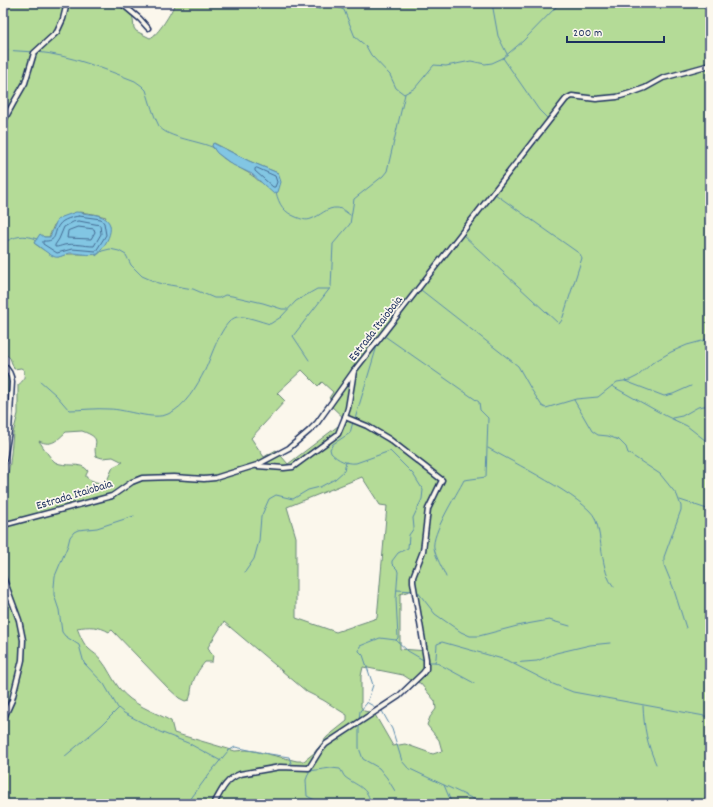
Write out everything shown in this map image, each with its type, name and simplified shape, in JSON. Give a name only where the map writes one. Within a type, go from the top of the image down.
[{"type":"street","points":[[3,122],[25,83],[34,53],[57,32],[63,19],[67,3]]},
{"type":"street","points":[[121,3],[140,18],[148,28]]},
{"type":"street","name":"Estrada Itaiobaia","points":[[3,525],[112,496],[132,482],[142,478],[174,477],[209,479],[256,465],[289,448],[309,431],[320,418],[354,371],[566,99],[572,96],[596,99],[617,97],[645,88],[662,78],[710,65]]},
{"type":"street","points":[[3,365],[11,375],[12,382],[9,431],[3,465]]},
{"type":"street","points":[[256,465],[289,468],[297,464],[338,434],[346,417],[354,371]]},
{"type":"street","points":[[214,804],[226,783],[234,776],[280,767],[308,768],[326,744],[399,696],[421,677],[426,669],[426,659],[413,582],[423,551],[428,509],[442,480],[389,439],[367,426],[346,417]]},
{"type":"street","points":[[3,577],[19,620],[23,640],[22,660],[8,710],[3,720]]},
{"type":"green space","points":[[3,3],[131,3],[134,28],[136,31],[150,38],[157,33],[171,12],[175,3],[302,3],[314,8],[324,5],[324,3],[710,3],[710,804],[3,804],[3,501],[10,463],[13,433],[18,414],[18,385],[24,379],[24,370],[21,368],[14,369],[10,358],[3,352]],"holes":[[[214,143],[249,161],[278,173],[260,182],[248,173],[222,158],[212,146]],[[80,212],[106,217],[84,254],[67,254],[58,257],[34,243],[40,235],[49,237],[54,225]],[[302,370],[318,386],[322,382],[333,392],[329,398],[333,401],[330,405],[346,420],[288,464],[276,450],[264,457],[251,438],[285,401],[277,393]],[[82,431],[93,436],[95,439],[96,456],[102,458],[113,457],[123,462],[113,467],[106,483],[93,481],[86,477],[88,471],[82,466],[64,465],[55,462],[39,441],[51,443],[66,432]],[[362,477],[380,505],[387,506],[377,618],[336,632],[296,618],[296,537],[287,507]],[[413,590],[428,651],[400,649],[400,594]],[[224,622],[307,692],[347,715],[347,721],[327,737],[314,753],[304,761],[297,761],[255,751],[235,751],[174,733],[171,721],[136,703],[124,694],[100,658],[85,645],[77,628],[94,627],[109,632],[112,630],[168,688],[179,698],[185,701],[189,700],[194,679],[201,667],[205,662],[212,662],[213,655],[208,647]],[[363,667],[403,675],[414,682],[420,683],[435,701],[436,709],[430,717],[427,725],[439,740],[442,751],[433,754],[405,744],[393,746],[374,713],[364,711],[361,707],[361,676]]]},
{"type":"green space","points":[[3,364],[10,374],[10,403],[3,452]]},
{"type":"water","points":[[302,3],[324,3],[322,8],[319,9]]},
{"type":"water","points":[[213,143],[249,161],[278,173],[281,182],[278,192],[274,194],[252,174],[233,165],[217,153],[212,146]]},
{"type":"water","points":[[76,212],[99,216],[109,223],[110,228],[107,241],[98,254],[91,255],[70,253],[55,257],[34,243],[40,234],[44,237],[50,237],[57,220]]},
{"type":"waterway","points":[[334,3],[337,7],[344,10],[355,37],[366,46],[371,55],[390,75],[396,88],[404,94],[415,88],[434,65],[446,66],[471,61],[485,64],[492,63],[503,58],[523,41],[560,3]]},
{"type":"waterway","points":[[492,3],[498,36],[507,54]]},
{"type":"waterway","points":[[3,50],[34,52]]},
{"type":"waterway","points":[[37,52],[74,59],[135,81],[146,90],[155,117],[159,126],[163,130],[169,134],[214,148]]},
{"type":"waterway","points":[[503,58],[539,110],[549,120]]},
{"type":"waterway","points":[[309,360],[293,336],[331,287],[333,244],[350,224],[354,199],[383,176],[387,171],[405,94]]},
{"type":"waterway","points":[[276,192],[280,204],[285,210],[302,219],[311,219],[333,208],[344,210],[350,215]]},
{"type":"waterway","points":[[463,235],[559,324],[562,320],[582,258],[580,254],[495,194]]},
{"type":"waterway","points":[[3,243],[19,236],[37,239]]},
{"type":"waterway","points":[[355,419],[377,346],[453,248]]},
{"type":"waterway","points":[[96,255],[102,251],[110,249],[119,251],[126,255],[131,265],[142,276],[158,283],[193,289],[214,298],[219,298],[225,295],[232,296],[287,309]]},
{"type":"waterway","points":[[39,380],[56,395],[69,410],[109,409],[162,416],[174,411],[180,406],[194,389],[205,370],[222,332],[232,320],[237,317],[244,317],[270,324],[281,317],[296,301],[317,289],[329,289]]},
{"type":"waterway","points":[[421,290],[518,366],[542,406],[546,408],[576,399],[598,397],[617,382],[630,380],[638,376],[652,363],[671,352],[710,338]]},
{"type":"waterway","points":[[386,337],[479,402],[480,410],[488,418],[486,477],[464,480],[436,533],[434,548],[446,577]]},
{"type":"waterway","points":[[625,381],[664,396],[673,394],[691,386]]},
{"type":"waterway","points":[[612,386],[687,426],[710,444]]},
{"type":"waterway","points":[[574,400],[592,431],[598,435],[608,436],[619,440],[626,447],[628,453],[660,474],[677,495],[681,510],[664,557],[664,565],[673,587],[686,628]]},
{"type":"waterway","points":[[672,418],[682,416],[698,407],[710,405]]},
{"type":"waterway","points":[[353,422],[350,433],[333,444],[330,449],[331,453],[336,458],[349,463],[356,463],[390,451],[413,474],[423,490],[422,499],[413,518],[414,528],[409,535],[408,548],[398,553],[392,561],[392,564],[398,572],[396,599],[398,638],[396,640]]},
{"type":"waterway","points":[[3,426],[8,428]]},
{"type":"waterway","points":[[488,448],[529,470],[563,491],[589,510],[595,518],[598,526],[606,573],[609,581],[614,587]]},
{"type":"waterway","points":[[245,572],[254,559],[259,541],[261,517],[269,499],[276,495],[293,499],[308,490],[320,487],[335,479],[344,471],[346,462]]},
{"type":"waterway","points":[[680,500],[710,510]]},
{"type":"waterway","points":[[134,516],[97,528],[78,530],[70,537],[55,576],[54,587],[54,595],[59,610],[62,632],[65,636],[79,645],[84,663],[104,684],[118,708],[124,713],[160,732],[188,743],[221,761]]},
{"type":"waterway","points":[[397,590],[414,591]]},
{"type":"waterway","points":[[417,591],[435,614],[461,632],[470,636],[479,636],[521,625],[549,620],[570,626]]},
{"type":"waterway","points":[[359,720],[360,711],[367,703],[373,685],[363,655],[359,651],[360,646],[380,638],[396,640],[408,651],[425,661]]},
{"type":"waterway","points":[[435,662],[437,644],[442,642],[506,660],[553,684],[573,692],[710,717]]},
{"type":"waterway","points":[[512,663],[537,661],[556,653],[590,645],[610,643]]},
{"type":"waterway","points":[[428,662],[435,662],[474,683]]},
{"type":"waterway","points":[[368,703],[377,708]]},
{"type":"waterway","points":[[643,706],[646,736],[656,764]]},
{"type":"waterway","points":[[64,757],[102,725],[118,709]]},
{"type":"waterway","points":[[380,710],[392,729],[402,761],[408,768],[484,804]]},
{"type":"waterway","points":[[359,725],[359,748],[363,759],[379,768],[395,791]]},
{"type":"waterway","points":[[187,804],[228,751],[235,747],[289,757],[292,766]]},
{"type":"waterway","points":[[298,769],[309,771],[331,768],[340,769],[345,777],[368,794],[370,804]]},
{"type":"waterway","points":[[309,772],[306,780],[307,796],[322,804]]},
{"type":"waterway","points":[[444,785],[452,804]]}]
